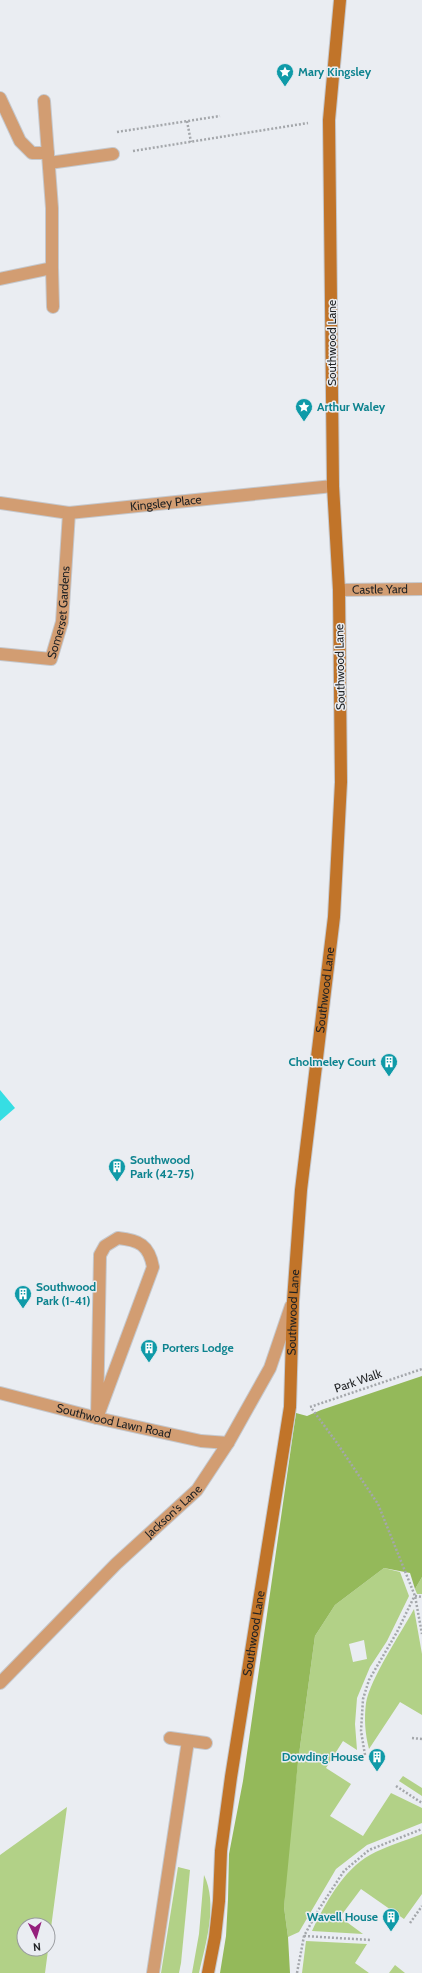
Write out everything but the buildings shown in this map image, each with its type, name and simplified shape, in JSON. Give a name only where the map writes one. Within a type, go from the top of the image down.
[{"type":"main road","name":"Southwood Lane","points":[[208,1973],[216,1929],[221,1851],[230,1784],[289,1414],[293,1301],[301,1190],[335,894],[341,782],[339,590],[333,486],[329,120],[340,0]]},
{"type":"street","points":[[0,98],[20,141],[32,153],[48,158],[113,154]]},
{"type":"street","points":[[44,102],[52,208],[53,307]]},
{"type":"street","points":[[0,280],[52,268]]},
{"type":"street","name":"Kingsley Place","points":[[0,503],[70,514],[333,486]]},
{"type":"street","name":"Somerset Gardens","points":[[0,654],[51,659],[62,622],[70,514]]},
{"type":"street","name":"Castle Yard","points":[[339,590],[422,589]]},
{"type":"street","points":[[118,1238],[133,1240],[144,1246],[151,1255],[153,1266],[97,1418],[100,1255],[105,1246],[118,1238]]},
{"type":"street","name":"Jackson's Lane","points":[[0,1683],[116,1564],[197,1490],[228,1443],[270,1368],[293,1301]]},
{"type":"street","name":"Southwood Lawn Road","points":[[0,1393],[97,1418],[201,1441],[228,1443]]},
{"type":"street","points":[[170,1738],[206,1743]]},
{"type":"street","points":[[153,1973],[188,1741]]},
{"type":"path","points":[[109,134],[220,116]]},
{"type":"path","points":[[113,154],[329,120]]},
{"type":"path","points":[[187,121],[191,142]]},
{"type":"path","name":"Park Walk","points":[[305,1407],[310,1407],[422,1369]]},
{"type":"path","points":[[310,1407],[338,1443],[378,1504],[415,1596],[422,1634]]},
{"type":"path","points":[[415,1596],[422,1597]]},
{"type":"path","points":[[365,1755],[361,1731],[363,1699],[369,1680],[397,1632],[415,1596]]},
{"type":"path","points":[[412,1738],[422,1738]]},
{"type":"path","points":[[396,1786],[422,1803]]},
{"type":"path","points":[[297,1973],[304,1936],[344,1870],[368,1850],[422,1829]]},
{"type":"path","points":[[410,1923],[422,1906]]},
{"type":"path","points":[[304,1936],[371,1940]]},
{"type":"green space","points":[[422,1376],[422,1577],[415,1589],[410,1573],[384,1568],[335,1605],[315,1636],[298,1762],[284,1907],[288,1937],[290,1973],[220,1973],[226,1936],[229,1854],[243,1781],[296,1413],[307,1416]]},
{"type":"green space","points":[[384,1568],[400,1572],[409,1596],[387,1641],[370,1667],[357,1698],[355,1724],[357,1750],[343,1741],[326,1768],[351,1784],[330,1816],[363,1836],[391,1793],[422,1808],[422,1823],[367,1845],[336,1869],[299,1932],[288,1937],[284,1907],[288,1851],[315,1636],[335,1605]],"holes":[[[364,1640],[367,1659],[353,1662],[349,1644]]]},
{"type":"green space","points":[[422,1577],[422,1594],[417,1594],[415,1589]]},
{"type":"green space","points":[[414,1609],[422,1654],[422,1715],[400,1702],[369,1749],[365,1721],[366,1703],[369,1693],[373,1682]]},
{"type":"green space","points":[[403,1776],[422,1788],[422,1796],[399,1781]]},
{"type":"green space","points":[[67,1807],[52,1917],[16,1917],[16,1957],[47,1957],[45,1973],[0,1973],[0,1855]]},
{"type":"green space","points":[[422,1834],[422,1894],[404,1919],[361,1889],[340,1917],[363,1934],[312,1931],[336,1888],[351,1869],[360,1861],[382,1849]]},
{"type":"green space","points":[[178,1867],[190,1870],[181,1963],[179,1973],[161,1973]]},
{"type":"green space","points":[[204,1875],[210,1898],[209,1924],[199,1973],[192,1973],[199,1934]]},
{"type":"green space","points":[[306,1941],[367,1944],[355,1963],[369,1973],[302,1973]]},
{"type":"green space","points":[[395,1965],[405,1973],[389,1973]]},
{"type":"water","points":[[0,1090],[15,1108],[0,1121]]},
{"type":"place","name":"Mary Kingsley","points":[[285,87]]},
{"type":"place","name":"Arthur Waley","points":[[304,422]]},
{"type":"place","name":"Cholmeley Court","points":[[389,1077]]},
{"type":"place","name":"Southwood Park (42-75)","points":[[117,1182]]},
{"type":"place","name":"Southwood Park (1-41)","points":[[23,1309]]},
{"type":"place","name":"Porters Lodge","points":[[149,1363]]},
{"type":"place","name":"Dowding House","points":[[377,1772]]},
{"type":"place","name":"Wavell House","points":[[391,1932]]}]
